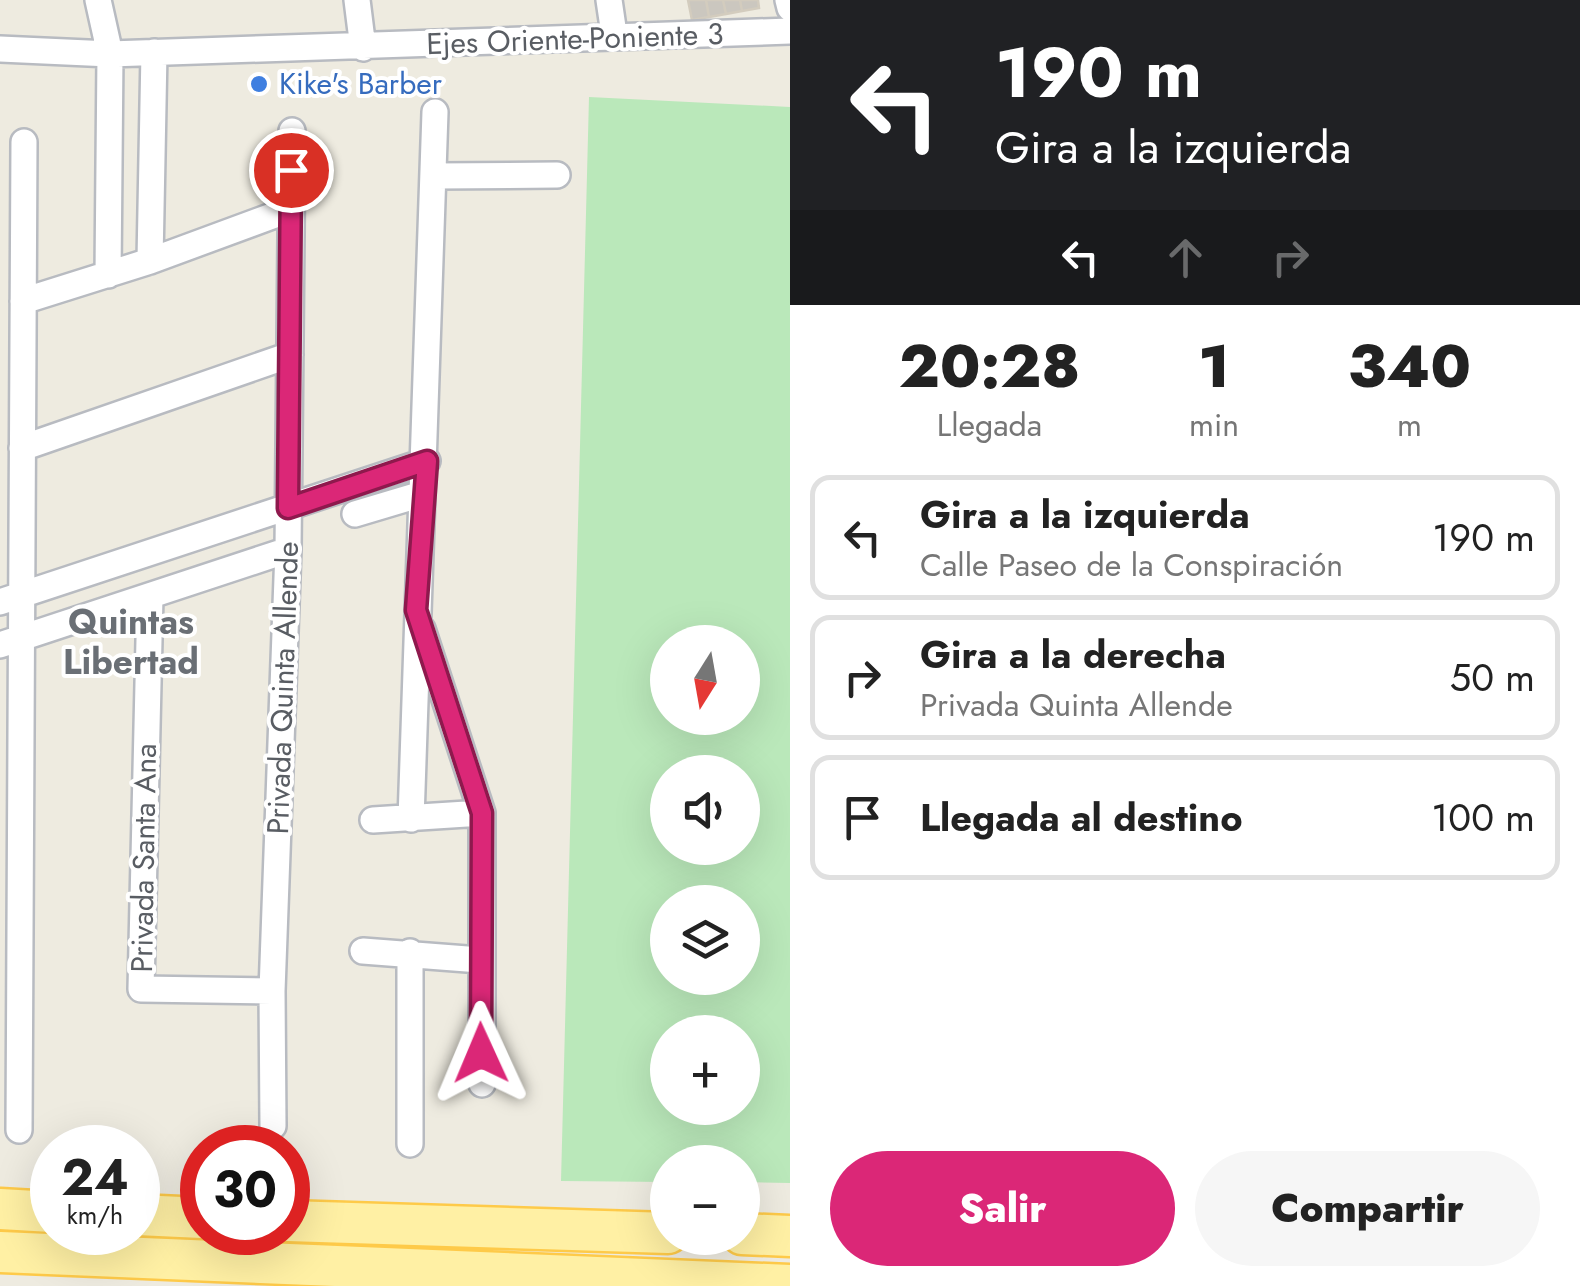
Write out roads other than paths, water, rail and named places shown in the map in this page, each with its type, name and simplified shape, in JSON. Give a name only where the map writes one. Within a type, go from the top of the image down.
[{"type":"main road","points":[[0,1210],[30,1211]]},
{"type":"main road","points":[[310,1222],[650,1232]]},
{"type":"main road","points":[[760,1235],[790,1236]]},
{"type":"main road","points":[[0,1252],[790,1285]]},
{"type":"street","points":[[98,0],[110,54],[108,275]]},
{"type":"street","points":[[358,0],[364,48]]},
{"type":"street","points":[[609,0],[614,34]]},
{"type":"street","points":[[788,0],[790,8]]},
{"type":"street","name":"Ejes Oriente-Poniente 3","points":[[0,49],[110,54],[790,31]]},
{"type":"street","points":[[150,261],[154,52]]},
{"type":"street","points":[[411,820],[416,610],[427,461],[435,112]]},
{"type":"street","name":"Privada Quinta Allende","points":[[273,1125],[272,991],[288,550],[292,131]]},
{"type":"street","points":[[18,1130],[10,599],[22,448],[24,142]]},
{"type":"street","points":[[436,176],[557,175]]},
{"type":"street","points":[[23,301],[150,261],[291,209]]},
{"type":"street","points":[[22,448],[290,355]]},
{"type":"street","points":[[10,599],[427,461]]},
{"type":"street","points":[[354,514],[422,494]]},
{"type":"street","points":[[10,642],[288,550]]},
{"type":"street","name":"Privada Santa Ana","points":[[150,596],[140,989],[272,991]]},
{"type":"street","points":[[416,610],[482,813],[482,1084]]},
{"type":"street","points":[[373,820],[482,813]]},
{"type":"street","points":[[363,952],[410,952],[480,960]]},
{"type":"street","points":[[410,952],[410,1144]]},
{"type":"place","name":"Kike's Barber","points":[[259,84]]},
{"type":"district","name":"Quintas Libertad","points":[[131,642]]}]
